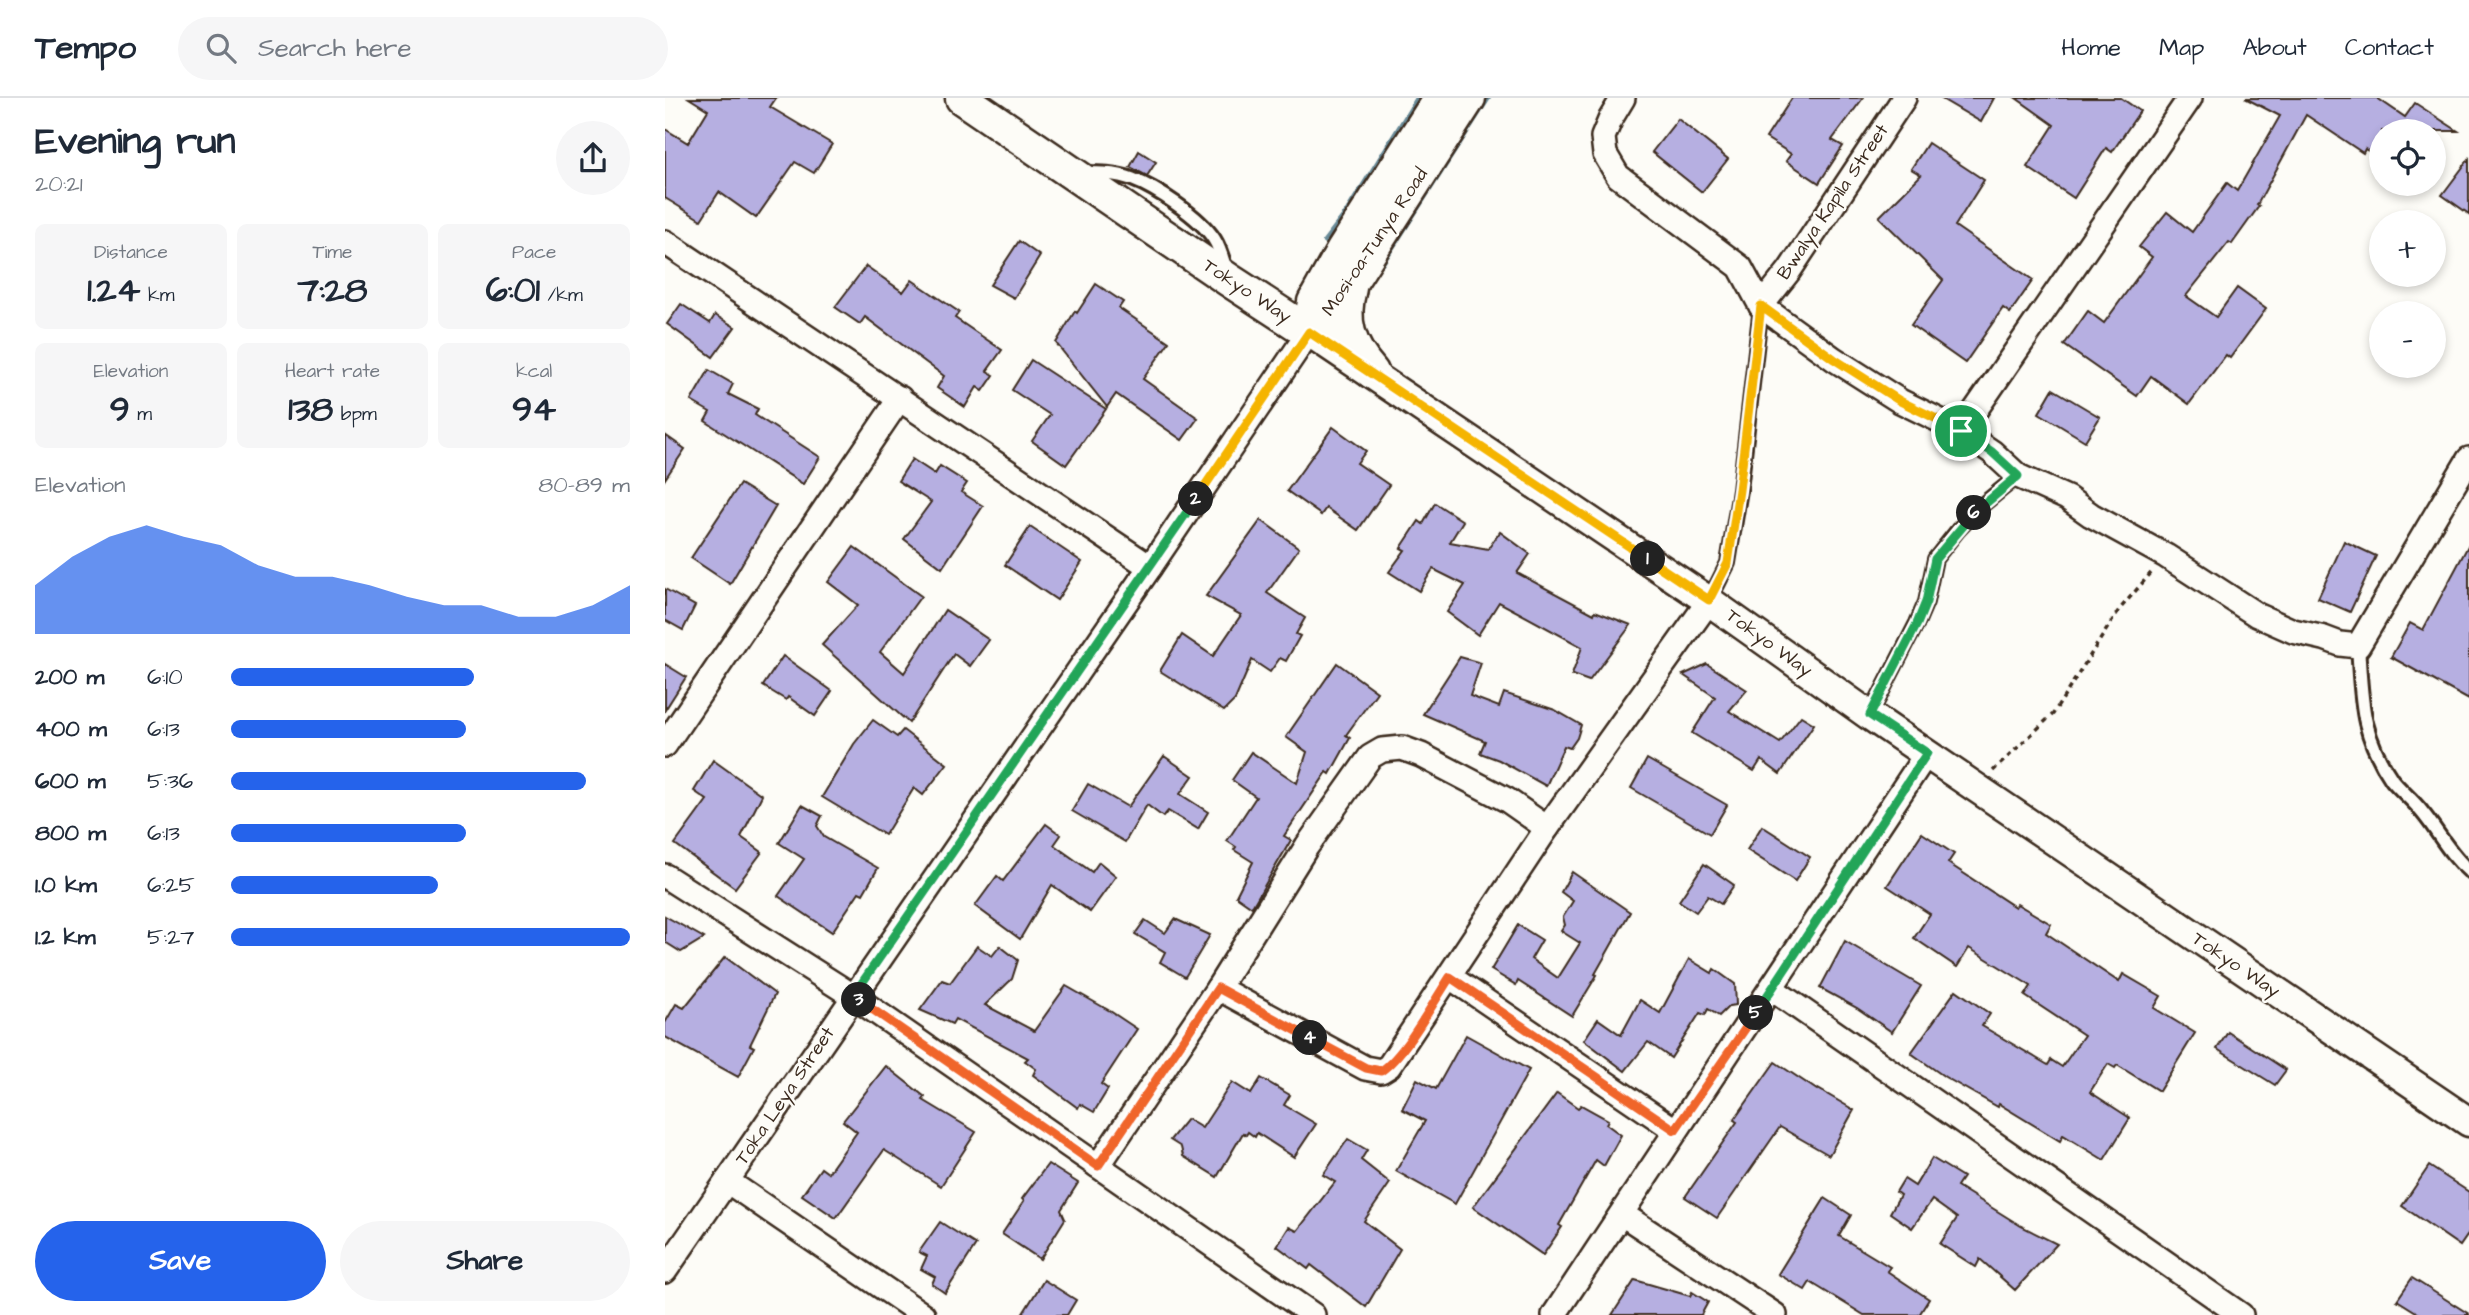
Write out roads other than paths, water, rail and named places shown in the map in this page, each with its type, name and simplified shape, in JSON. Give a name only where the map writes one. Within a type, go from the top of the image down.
[{"type":"main road","name":"Tokyo Way","points":[[962,98],[1309,332]]},
{"type":"main road","name":"Mosi-oa-Tunya Road","points":[[1309,332],[1314,302],[1343,250],[1440,98]]},
{"type":"main road","name":"Mosi-oa-Tunya Road","points":[[1309,332],[1329,316],[1469,98]]},
{"type":"main road","points":[[1240,287],[1278,296],[1304,288],[1326,272],[1343,250]]},
{"type":"main road","points":[[1351,283],[1345,322],[1350,341],[1359,358],[1372,372]]},
{"type":"street","points":[[1623,98],[1603,137],[1605,154],[1618,177],[1740,267],[1761,306],[1834,359],[1900,401],[1961,431],[1992,452],[2018,476],[2067,498],[2166,556],[2257,615],[2293,631],[2358,646],[2469,459]]},
{"type":"street","name":"Bwalya Kapila Street","points":[[1761,306],[1789,271],[1904,98]]},
{"type":"street","points":[[1961,431],[2190,98]]},
{"type":"street","points":[[667,248],[900,398],[1150,567]]},
{"type":"street","name":"Tokyo Way","points":[[1309,332],[1709,600],[1870,715],[2469,1122]]},
{"type":"street","name":"Toka Leya Street","points":[[665,1270],[1309,332]]},
{"type":"street","points":[[665,745],[900,398]]},
{"type":"street","points":[[1218,988],[1366,1068],[1381,1071],[1389,1066],[1548,828],[1709,600]]},
{"type":"street","points":[[1098,1166],[1218,988],[1307,846],[1370,757],[1382,750],[1402,748],[1421,755],[1507,800],[1548,828]]},
{"type":"street","points":[[1554,1315],[1927,753]]},
{"type":"street","points":[[665,876],[853,996],[1313,1315]]},
{"type":"street","points":[[1450,977],[1675,1130]]},
{"type":"street","points":[[1772,989],[2241,1315]]},
{"type":"street","points":[[726,1181],[923,1315]]},
{"type":"street","points":[[1622,1214],[1775,1315]]},
{"type":"lane","points":[[1709,600],[1728,563],[1761,306]]},
{"type":"lane","points":[[1870,715],[1917,624],[1926,602],[1935,559],[1981,506],[2018,476]]},
{"type":"lane","points":[[2358,646],[2363,716],[2371,744],[2393,781],[2421,811],[2458,862],[2469,870]]},
{"type":"waterway","points":[[1325,241],[1346,214],[1418,98]]},
{"type":"waterway","points":[[1382,263],[1488,98]]}]
